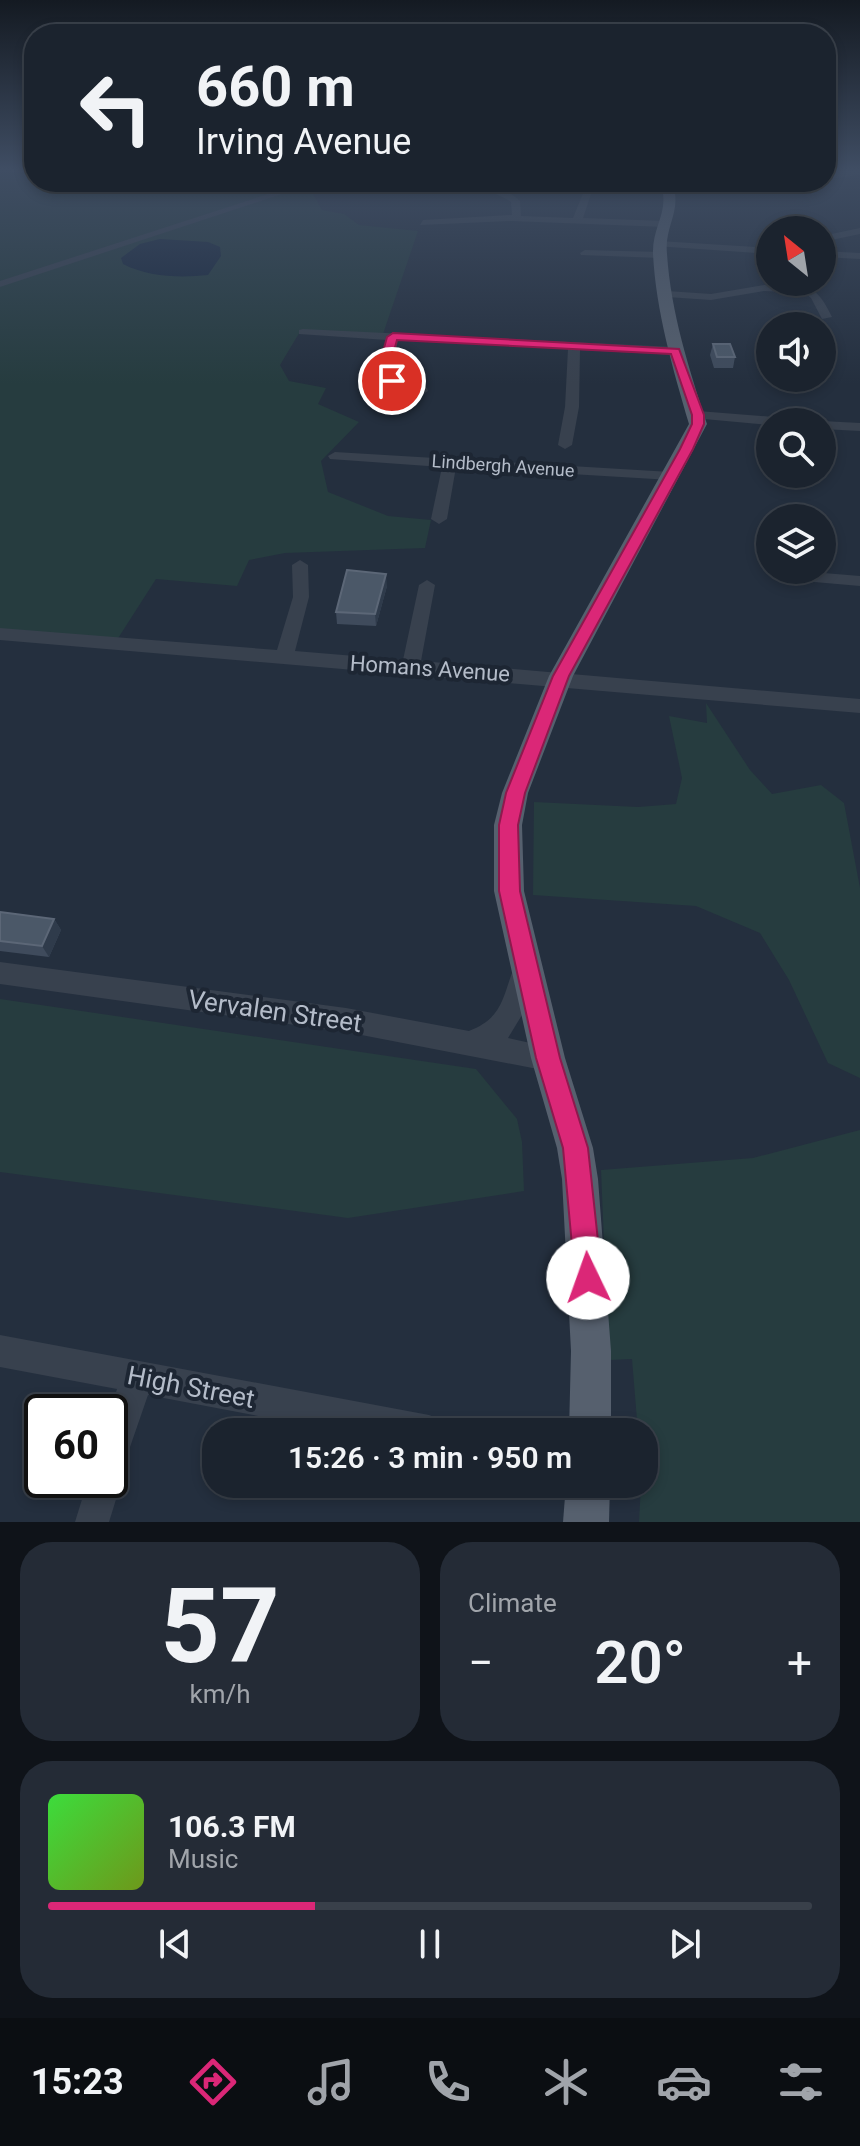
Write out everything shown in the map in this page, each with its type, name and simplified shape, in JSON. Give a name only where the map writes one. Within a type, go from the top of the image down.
[{"type":"main road","points":[[590,1418],[591,1351],[580,1179],[575,1148],[548,1058],[509,891],[508,825],[515,793],[561,676],[693,436],[698,415],[675,351],[660,250],[662,241]]},
{"type":"main road","points":[[586,1522],[587,1498]]},
{"type":"street","points":[[0,284],[132,241]]},
{"type":"street","points":[[585,253],[756,251]]},
{"type":"street","points":[[836,255],[860,256]]},
{"type":"street","points":[[667,294],[711,297],[764,288],[808,290],[816,296],[824,312]]},
{"type":"street","points":[[303,332],[675,351]]},
{"type":"street","points":[[393,337],[385,375],[402,385],[422,391]]},
{"type":"street","points":[[565,445],[572,407],[574,346]]},
{"type":"street","points":[[698,415],[756,420]]},
{"type":"street","points":[[836,426],[860,427]]},
{"type":"street","name":"Lindbergh Avenue","points":[[335,456],[671,476]]},
{"type":"street","points":[[439,519],[450,463]]},
{"type":"street","points":[[284,657],[301,597],[300,565]]},
{"type":"street","points":[[836,579],[860,581]]},
{"type":"street","points":[[411,667],[427,585]]},
{"type":"street","name":"Homans Avenue","points":[[0,634],[561,676],[662,689],[860,706]]},
{"type":"street","points":[[467,1043],[496,1033],[513,1010],[526,967]]},
{"type":"street","name":"Vervalen Street","points":[[0,973],[346,1020],[548,1058]]},
{"type":"street","name":"High Street","points":[[0,1351],[355,1418]]},
{"type":"street","points":[[128,1406],[137,1377]]},
{"type":"street","points":[[92,1522],[99,1498]]},
{"type":"green space","points":[[0,241],[415,241],[383,334],[301,330],[280,365],[289,381],[326,388],[318,404],[359,422],[321,461],[328,492],[388,516],[431,520],[425,548],[285,553],[249,560],[237,586],[156,579],[115,643],[0,633]]},
{"type":"green space","points":[[706,703],[750,770],[772,794],[821,785],[844,803],[860,888],[860,1078],[828,1063],[789,980],[760,933],[696,906],[533,895],[534,802],[638,807],[676,804],[682,778],[669,716],[707,723]]},
{"type":"green space","points":[[0,999],[476,1069],[517,1119],[522,1142],[524,1191],[348,1218],[0,1172]]},
{"type":"green space","points":[[860,1130],[860,1522],[639,1522],[640,1498],[658,1498],[658,1418],[637,1418],[632,1359],[609,1360],[601,1170],[753,1158]]},
{"type":"water","points":[[152,241],[208,242],[220,247],[221,256],[208,275],[153,274],[123,264],[121,258],[140,244]]},
{"type":"building","points":[[713,344],[730,344],[735,357],[717,357]]},
{"type":"building","points":[[347,570],[386,574],[375,614],[336,612]]},
{"type":"building","points":[[0,912],[54,919],[42,946],[0,941]]},
{"type":"route","points":[[392,381],[383,370],[393,337],[675,351],[698,415],[698,424],[687,449],[561,676],[515,793],[508,825],[509,891],[548,1058],[575,1148],[588,1278]]}]
